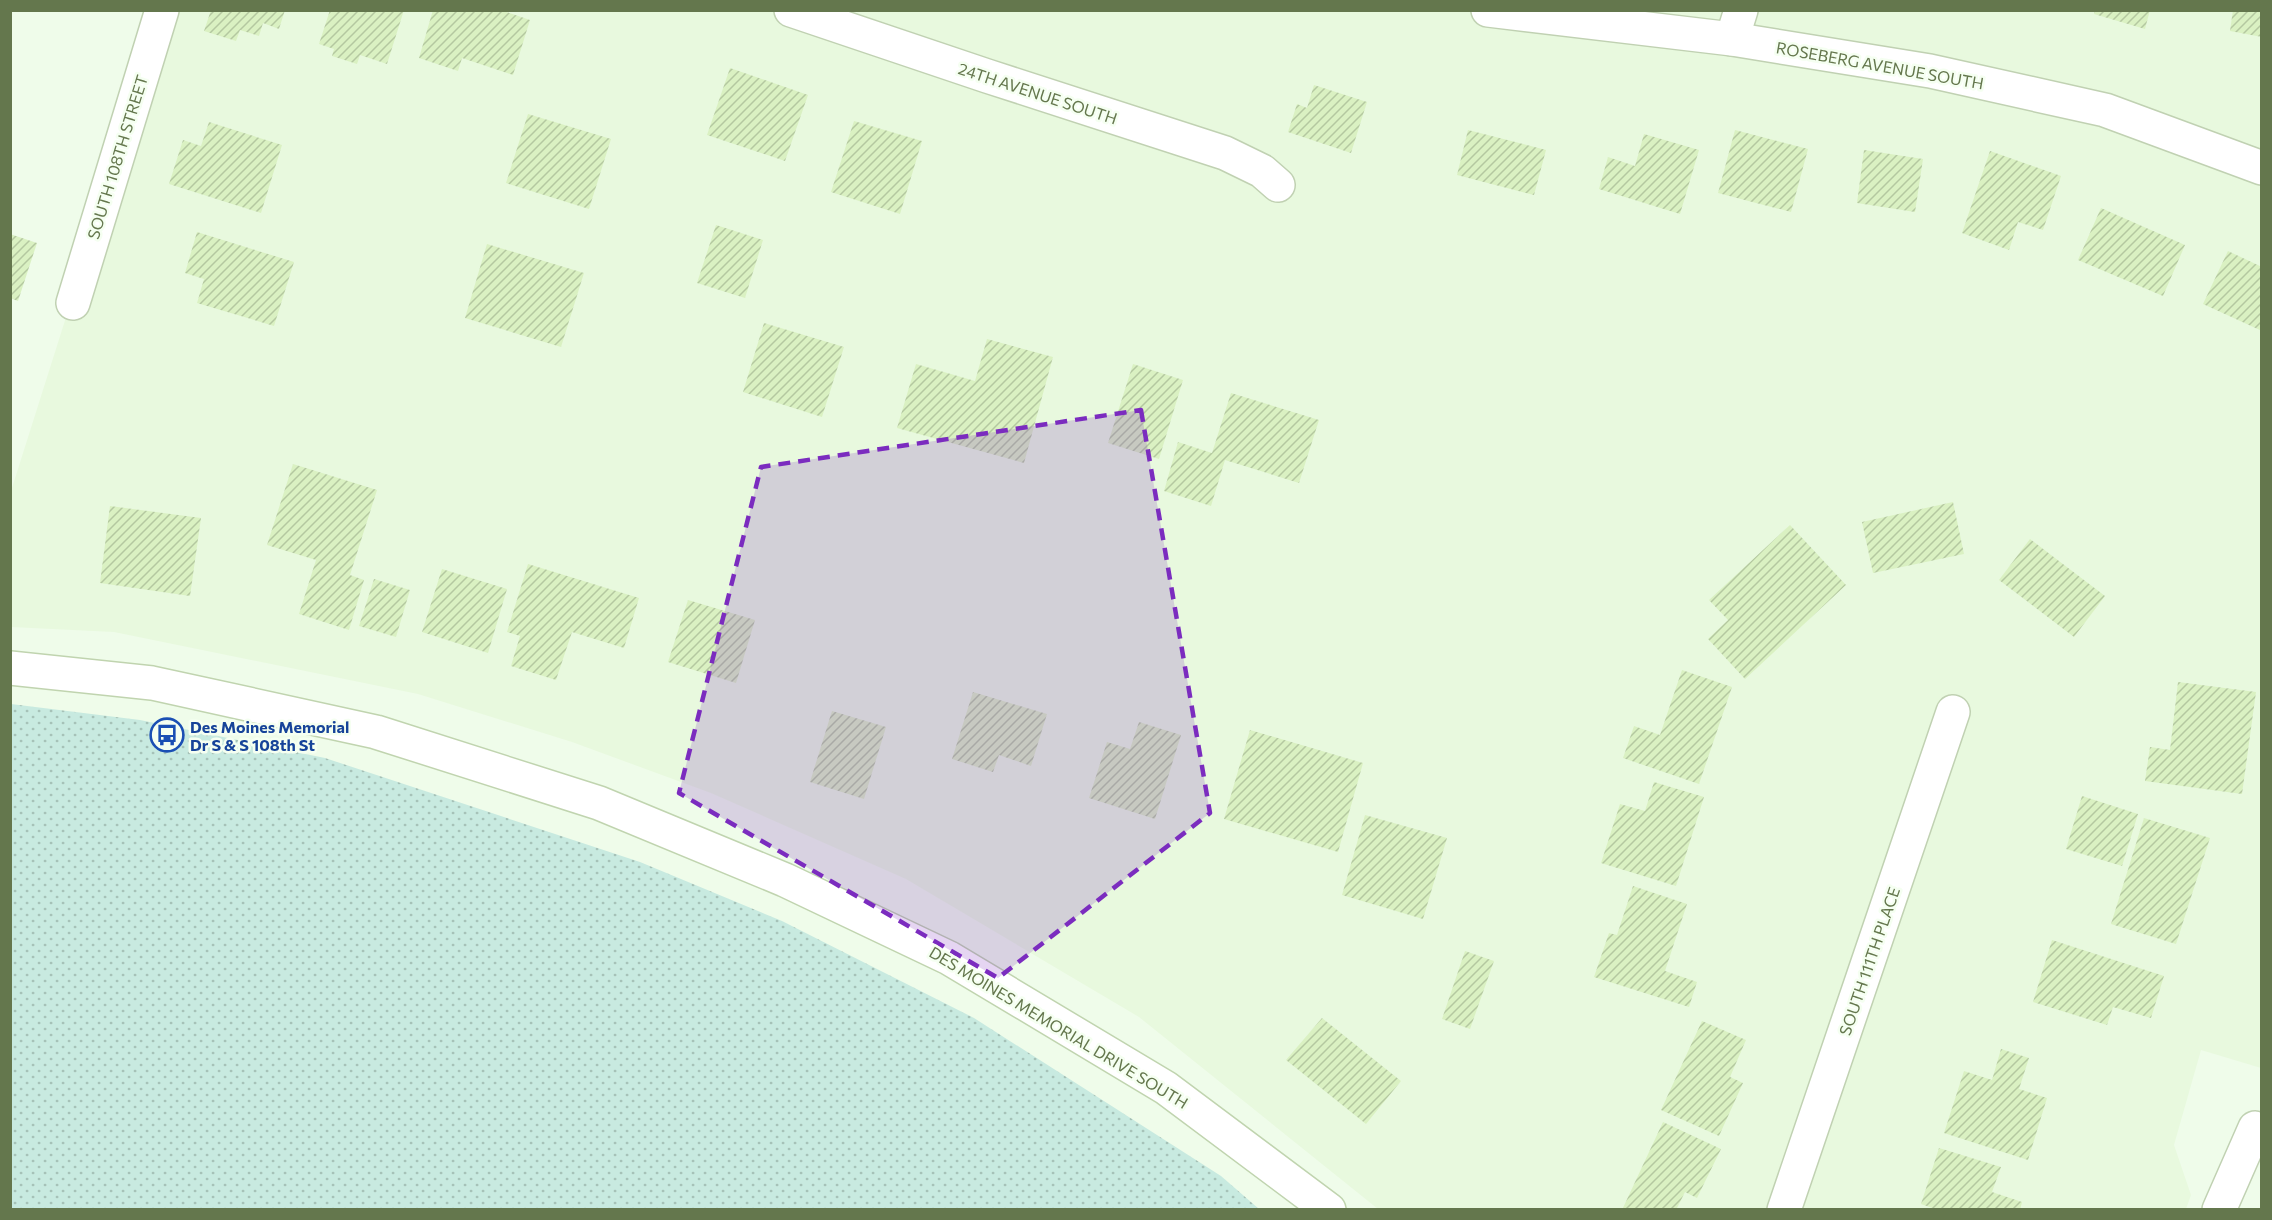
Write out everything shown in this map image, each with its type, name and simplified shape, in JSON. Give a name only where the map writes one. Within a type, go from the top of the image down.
[{"type":"street","name":"SOUTH 108TH STREET","points":[[73,303],[162,10]]},
{"type":"street","name":"24TH AVENUE SOUTH","points":[[791,10],[1225,153],[1262,171],[1278,185]]},
{"type":"street","name":"ROSEBERG AVENUE SOUTH","points":[[1488,10],[1736,25],[2105,110],[2262,168]]},
{"type":"street","name":"DES MOINES MEMORIAL DRIVE SOUTH","points":[[10,668],[152,683],[376,732],[599,803],[785,880],[949,958],[1166,1088],[1329,1209]]},
{"type":"street","name":"SOUTH 111TH PLACE","points":[[1784,1209],[1953,712]]},
{"type":"street","points":[[2219,1209],[2255,1128]]},
{"type":"highlighted area","points":[[1141,410],[1210,813],[998,978],[679,793],[761,467]]},
{"type":"shaded area","points":[[163,11],[2261,11],[2261,1068],[2201,1050],[2174,1145],[2191,1195],[2186,1209],[1378,1209],[1139,1017],[906,879],[711,793],[572,742],[418,694],[114,632],[11,627],[11,491]]},
{"type":"shaded area","points":[[11,704],[140,720],[325,758],[640,862],[782,921],[974,1018],[1221,1176],[1259,1209],[11,1209]]},
{"type":"building","points":[[211,10],[285,10],[279,29],[263,23],[259,36],[240,30],[236,41],[204,31]]},
{"type":"building","points":[[330,10],[404,10],[387,64],[360,55],[357,64],[332,56],[334,49],[319,44]]},
{"type":"building","points":[[433,10],[501,10],[530,20],[513,75],[462,58],[458,71],[419,58]]},
{"type":"building","points":[[2095,10],[2150,10],[2145,29],[2094,14]]},
{"type":"building","points":[[2233,10],[2262,10],[2262,37],[2230,31]]},
{"type":"building","points":[[730,68],[808,95],[785,161],[707,135]]},
{"type":"building","points":[[1314,85],[1367,102],[1351,153],[1288,132],[1297,104],[1307,108]]},
{"type":"building","points":[[528,114],[611,139],[589,209],[506,183]]},
{"type":"building","points":[[854,121],[922,141],[900,214],[831,192]]},
{"type":"building","points":[[209,122],[282,145],[261,213],[169,184],[183,140],[201,146]]},
{"type":"building","points":[[1468,130],[1546,150],[1534,195],[1457,175]]},
{"type":"building","points":[[1735,130],[1808,149],[1791,212],[1718,193]]},
{"type":"building","points":[[1644,134],[1699,150],[1680,214],[1599,189],[1608,157],[1635,166]]},
{"type":"building","points":[[1864,150],[1923,159],[1915,212],[1857,203]]},
{"type":"building","points":[[1990,151],[2061,176],[2043,230],[2018,222],[2009,250],[1962,233]]},
{"type":"building","points":[[2101,208],[2185,245],[2163,296],[2078,260]]},
{"type":"building","points":[[716,225],[763,240],[745,298],[697,283]]},
{"type":"building","points":[[197,232],[294,262],[274,326],[197,303],[204,279],[185,273]]},
{"type":"building","points":[[10,234],[37,243],[18,301],[10,298]]},
{"type":"building","points":[[487,244],[584,273],[561,347],[465,318]]},
{"type":"building","points":[[2228,251],[2262,267],[2262,331],[2203,304]]},
{"type":"building","points":[[764,323],[844,347],[822,417],[743,392]]},
{"type":"building","points":[[987,339],[1053,357],[1024,463],[897,428],[916,364],[975,381]]},
{"type":"building","points":[[1133,364],[1183,380],[1159,459],[1108,443]]},
{"type":"building","points":[[1231,393],[1319,420],[1299,483],[1225,460],[1211,506],[1164,491],[1178,442],[1212,453]]},
{"type":"building","points":[[293,464],[377,490],[350,575],[364,580],[349,630],[299,614],[316,560],[267,545]]},
{"type":"building","points":[[1953,502],[1964,554],[1873,573],[1862,522]]},
{"type":"building","points":[[110,506],[201,518],[190,596],[100,583]]},
{"type":"building","points":[[1790,525],[1846,585],[1745,679],[1708,639],[1728,620],[1709,600]]},
{"type":"building","points":[[2030,539],[2105,596],[2074,637],[1999,580]]},
{"type":"building","points":[[528,564],[639,598],[624,648],[572,632],[556,680],[511,666],[520,636],[507,632]]},
{"type":"building","points":[[442,569],[507,589],[488,653],[422,632]]},
{"type":"building","points":[[374,579],[410,590],[396,637],[359,626]]},
{"type":"building","points":[[688,600],[755,620],[736,683],[668,662]]},
{"type":"building","points":[[1682,670],[1732,687],[1699,784],[1623,758],[1634,726],[1660,735]]},
{"type":"building","points":[[2178,682],[2256,692],[2242,794],[2145,781],[2150,747],[2170,750]]},
{"type":"building","points":[[973,692],[1047,714],[1031,766],[999,755],[993,772],[952,759]]},
{"type":"building","points":[[832,711],[886,727],[864,799],[810,782]]},
{"type":"building","points":[[1139,722],[1181,735],[1155,819],[1089,798],[1107,742],[1130,749]]},
{"type":"building","points":[[1250,730],[1363,763],[1338,852],[1224,819]]},
{"type":"building","points":[[1654,782],[1704,797],[1676,886],[1601,863],[1620,804],[1645,811]]},
{"type":"building","points":[[2082,796],[2138,814],[2122,866],[2066,849]]},
{"type":"building","points":[[1365,815],[1447,838],[1423,919],[1342,895]]},
{"type":"building","points":[[2144,818],[2210,838],[2176,944],[2111,924]]},
{"type":"building","points":[[1633,886],[1687,904],[1665,971],[1697,982],[1689,1007],[1594,977],[1609,933],[1617,935]]},
{"type":"building","points":[[2052,940],[2164,976],[2151,1018],[2113,1007],[2107,1025],[2033,1002]]},
{"type":"building","points":[[1465,951],[1494,961],[1470,1029],[1442,1019]]},
{"type":"building","points":[[1322,1018],[1401,1081],[1366,1124],[1286,1060]]},
{"type":"building","points":[[1702,1021],[1746,1040],[1730,1077],[1743,1083],[1719,1136],[1661,1110]]},
{"type":"building","points":[[2001,1049],[2029,1058],[2019,1089],[2047,1098],[2028,1160],[1944,1133],[1964,1071],[1992,1080]]},
{"type":"building","points":[[1663,1122],[1721,1149],[1697,1198],[1685,1192],[1676,1210],[1622,1210]]},
{"type":"building","points":[[1939,1148],[2001,1167],[1992,1192],[2022,1202],[2020,1210],[1938,1210],[1921,1204]]},
{"type":"place","name":"Des Moines Memorial Dr S & S 108th St","points":[[167,735]]}]
